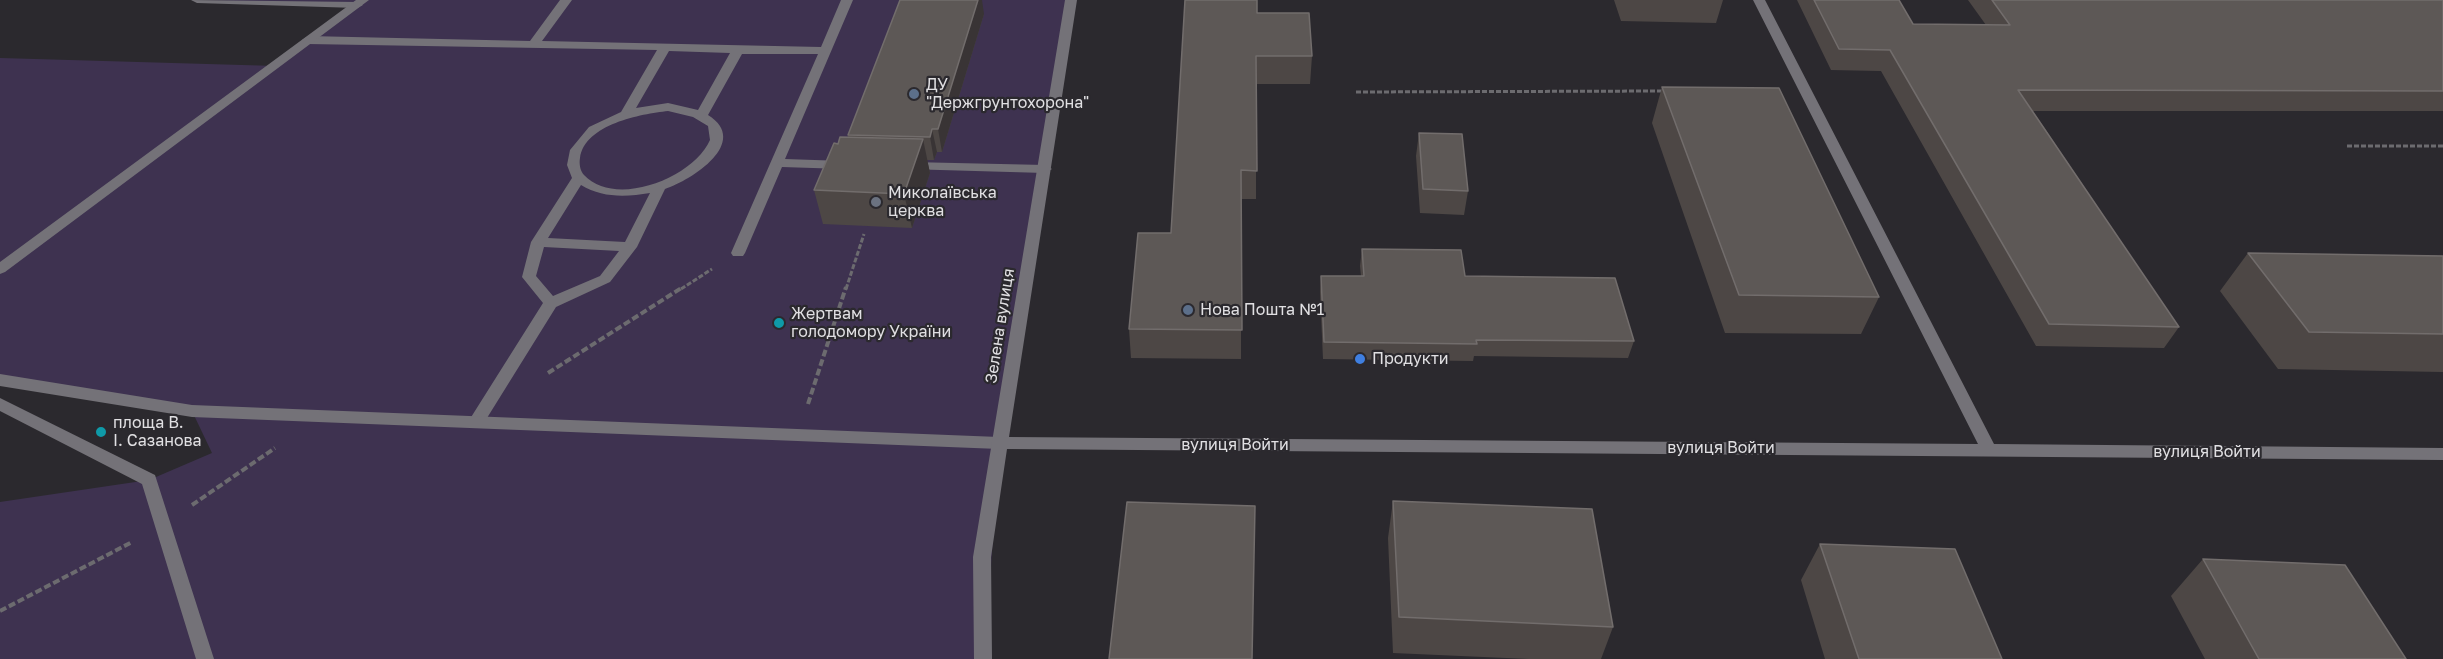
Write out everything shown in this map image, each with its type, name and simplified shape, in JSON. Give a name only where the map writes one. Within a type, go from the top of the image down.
[{"type":"street","points":[[197,0],[360,2]]},
{"type":"street","points":[[533,45],[566,0]]},
{"type":"street","points":[[738,253],[847,0]]},
{"type":"street","name":"Зелена вулиця","points":[[983,659],[982,557],[1071,0]]},
{"type":"street","points":[[1759,0],[1989,450]]},
{"type":"street","points":[[0,269],[360,2]]},
{"type":"street","points":[[308,40],[825,51]]},
{"type":"street","points":[[626,114],[665,47]]},
{"type":"street","points":[[702,115],[738,50]]},
{"type":"street","points":[[668,107],[702,115],[713,124],[717,132],[716,146],[707,160],[689,174],[660,186],[636,191],[613,191],[593,187],[579,178],[573,166],[573,158],[581,141],[595,128],[626,114],[668,107]]},
{"type":"street","points":[[776,163],[862,165]]},
{"type":"street","points":[[896,166],[1045,169]]},
{"type":"street","points":[[550,303],[529,277],[538,242],[579,178]]},
{"type":"street","points":[[476,422],[550,303],[605,279],[630,247],[660,186]]},
{"type":"street","points":[[538,242],[630,247]]},
{"type":"street","name":"вулиця Войти","points":[[0,380],[192,411],[999,443],[2443,453]]},
{"type":"street","points":[[0,404],[149,480],[205,659]]},
{"type":"path","points":[[1356,92],[1665,91]]},
{"type":"path","points":[[2347,146],[2443,146]]},
{"type":"path","points":[[797,435],[864,234]]},
{"type":"path","points":[[539,378],[738,253]]},
{"type":"shaded area","points":[[197,0],[1070,0],[999,443],[985,659],[0,659],[0,502],[149,480],[212,453],[192,411],[0,380],[0,58],[276,66],[355,4]]},
{"type":"building","points":[[900,0],[978,0],[938,129],[932,129],[930,137],[848,135]]},
{"type":"building","points":[[1185,0],[1257,0],[1257,13],[1309,13],[1312,56],[1256,56],[1257,171],[1241,170],[1242,330],[1129,329],[1138,233],[1171,233]]},
{"type":"building","points":[[1814,0],[1899,0],[1913,24],[2010,25],[1992,0],[2443,0],[2443,91],[2018,90],[2179,327],[2049,324],[1890,50],[1839,49]]},
{"type":"building","points":[[1662,87],[1779,88],[1879,297],[1739,295]]},
{"type":"building","points":[[1419,133],[1462,134],[1468,191],[1423,189]]},
{"type":"building","points":[[840,137],[923,139],[904,194],[814,190],[834,143],[838,144]]},
{"type":"building","points":[[1362,249],[1461,250],[1465,276],[1615,278],[1634,341],[1476,340],[1477,344],[1324,342],[1321,276],[1364,276]]},
{"type":"building","points":[[2248,253],[2443,256],[2443,334],[2309,332]]},
{"type":"building","points":[[1393,501],[1592,509],[1613,627],[1399,617]]},
{"type":"building","points":[[1127,502],[1255,506],[1252,659],[1109,659]]},
{"type":"building","points":[[1820,544],[1955,549],[2002,659],[1859,659]]},
{"type":"building","points":[[2203,559],[2345,565],[2406,659],[2259,659]]},
{"type":"place","name":"ДУ \"Держгрунтохорона\"","points":[[914,94]]},
{"type":"place","name":"Миколаївська церква","points":[[876,202]]},
{"type":"place","name":"Нова Пошта №1","points":[[1188,310]]},
{"type":"place","name":"Жертвам голодомору України","points":[[779,323]]},
{"type":"place","name":"Продукти","points":[[1360,359]]},
{"type":"place","name":"площа В. І. Сазанова","points":[[101,432]]}]
